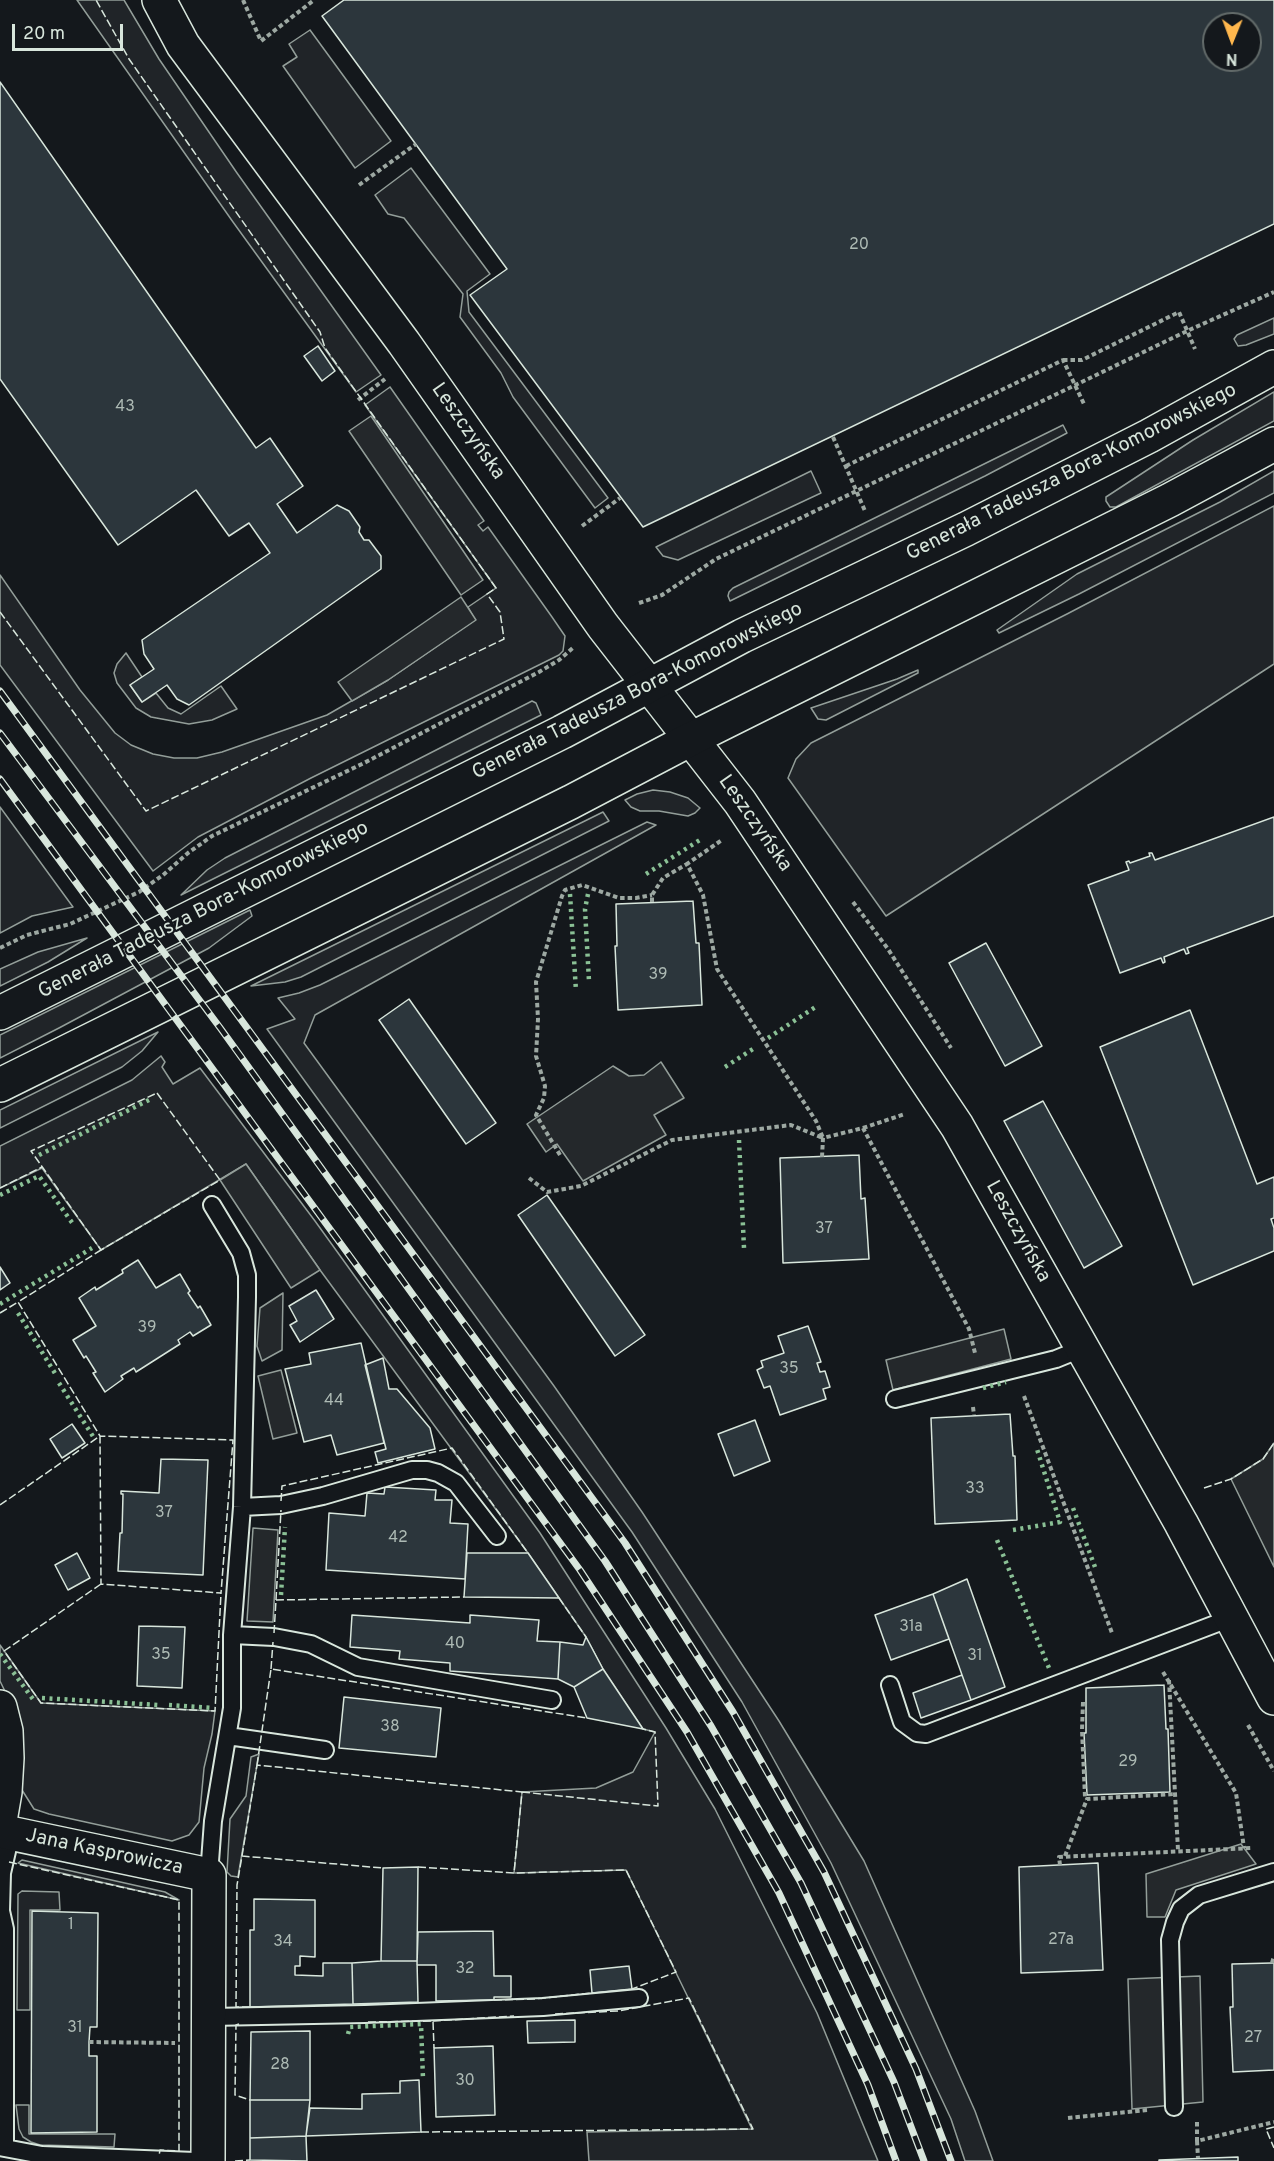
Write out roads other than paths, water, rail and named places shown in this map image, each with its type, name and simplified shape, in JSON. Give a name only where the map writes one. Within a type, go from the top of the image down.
[{"type":"main road","name":"Leszczyńska","points":[[159,0],[183,45],[404,343],[603,626],[751,817],[957,1126],[1083,1348],[1274,1698]]},
{"type":"main road","name":"Generała Tadeusza Bora-Komorowskiego","points":[[0,1013],[562,732],[742,636],[966,529],[1149,436],[1274,367]]},
{"type":"main road","points":[[0,1085],[571,802],[1170,500],[1274,444]]},
{"type":"main road","points":[[0,1707],[6,1731],[7,1758],[4,1829]]},
{"type":"main road","name":"Jana Kasprowicza","points":[[4,1829],[209,1875]]},
{"type":"main road","points":[[208,2161],[209,1875]]},
{"type":"lane","points":[[209,1875],[213,1821],[232,1708],[232,1635],[242,1507],[247,1275],[241,1253],[212,1205]]},
{"type":"lane","points":[[895,1399],[1056,1359],[1083,1348]]},
{"type":"lane","points":[[242,1507],[292,1503],[412,1470],[427,1470],[456,1483],[497,1536]]},
{"type":"lane","points":[[890,1685],[902,1722],[917,1733],[926,1734],[1231,1618]]},
{"type":"lane","points":[[232,1635],[274,1637],[311,1644],[358,1667],[552,1701]]},
{"type":"lane","points":[[228,1736],[325,1750]]},
{"type":"lane","points":[[4,1829],[1,1911],[5,1929],[2,2147],[42,2155],[195,2161]]},
{"type":"lane","points":[[1174,2107],[1170,1941],[1175,1922],[1182,1909],[1199,1895],[1274,1872]]},
{"type":"lane","points":[[210,2017],[543,2007],[639,1998]]},
{"type":"railway","points":[[0,691],[625,1543],[733,1712],[824,1872],[916,2069],[951,2161]]},
{"type":"railway","points":[[0,733],[221,1029],[605,1561],[711,1726],[801,1883],[894,2082],[924,2161]]},
{"type":"railway","points":[[0,779],[580,1570],[687,1732],[779,1893],[868,2085],[896,2161]]}]
